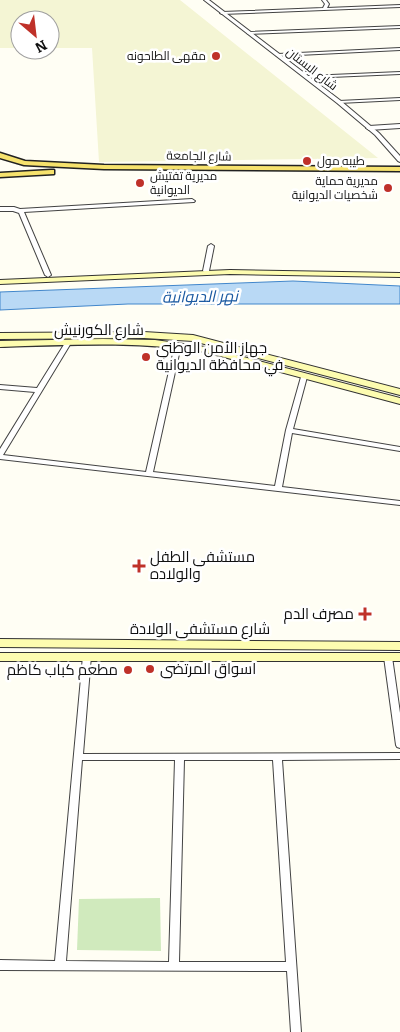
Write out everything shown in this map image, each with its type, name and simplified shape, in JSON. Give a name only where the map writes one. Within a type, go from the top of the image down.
[{"type":"main road","name":"شارع الجامعة","points":[[0,155],[24,163],[56,165],[400,175]]},
{"type":"main road","points":[[0,155],[7,165],[0,174]]},
{"type":"main road","name":"شارع الجامعة","points":[[0,174],[46,172],[366,173],[400,169]]},
{"type":"main road","points":[[0,277],[206,271],[400,275]]},
{"type":"main road","points":[[0,282],[230,272]]},
{"type":"main road","name":"شارع الكورنيش","points":[[0,336],[202,340],[400,392]]},
{"type":"main road","name":"شارع الكورنيش","points":[[0,344],[142,339],[194,348],[400,401]]},
{"type":"main road","points":[[194,348],[202,340]]},
{"type":"main road","points":[[336,386],[342,376]]},
{"type":"main road","name":"شارع مستشفى الولادة","points":[[0,643],[400,646]]},
{"type":"main road","points":[[198,656],[200,644]]},
{"type":"main road","name":"شارع مستشفى الولادة","points":[[0,656],[400,657]]},
{"type":"street","name":"شارع البستان","points":[[206,0],[339,102],[390,147],[400,160]]},
{"type":"street","points":[[324,0],[327,4],[324,9]]},
{"type":"street","points":[[342,0],[346,8]]},
{"type":"street","points":[[222,13],[400,6]]},
{"type":"street","points":[[249,34],[400,27]]},
{"type":"street","points":[[278,54],[400,49]]},
{"type":"street","points":[[308,77],[400,73]]},
{"type":"street","points":[[339,102],[400,99]]},
{"type":"street","points":[[369,128],[400,126]]},
{"type":"street","points":[[0,209],[20,211],[192,201]]},
{"type":"street","points":[[20,211],[48,275]]},
{"type":"street","points":[[206,271],[211,246]]},
{"type":"street","points":[[68,343],[0,456],[400,503]]},
{"type":"street","points":[[149,475],[178,345]]},
{"type":"street","points":[[278,489],[289,430],[304,377]]},
{"type":"street","points":[[0,387],[38,390]]},
{"type":"street","points":[[289,430],[400,449]]},
{"type":"street","points":[[0,439],[8,441]]},
{"type":"street","points":[[60,966],[87,656]]},
{"type":"street","points":[[388,656],[400,745]]},
{"type":"street","points":[[277,756],[296,1032]]},
{"type":"street","points":[[78,757],[400,756]]},
{"type":"street","points":[[174,967],[180,757]]},
{"type":"street","points":[[0,965],[291,967]]},
{"type":"green space","points":[[0,0],[180,0],[378,158],[99,162],[92,48],[60,48],[60,10],[10,10],[10,48],[0,48]]},
{"type":"green space","points":[[160,898],[161,951],[77,950],[79,899]]},
{"type":"water","name":"نهر الديوانية","points":[[293,281],[400,286],[400,304],[128,304],[0,310],[0,292]]},
{"type":"place","name":"مقهى الطاحونه","points":[[216,56]]},
{"type":"place","name":"طيبه مول","points":[[307,161]]},
{"type":"place","name":"مديرية تفتيش الديوانية","points":[[140,183]]},
{"type":"place","name":"مديرية حماية شخصيات الديوانية","points":[[388,188]]},
{"type":"place","name":"جهاز الأمن الوطني في محافظة الديوانية","points":[[146,357]]},
{"type":"place","name":"مستشفى الطفل والولاده","points":[[139,566]]},
{"type":"place","name":"مصرف الدم","points":[[365,614]]},
{"type":"place","name":"اسواق المرتضى","points":[[150,669]]},
{"type":"place","name":"مطعم كباب كاظم","points":[[128,670]]}]
